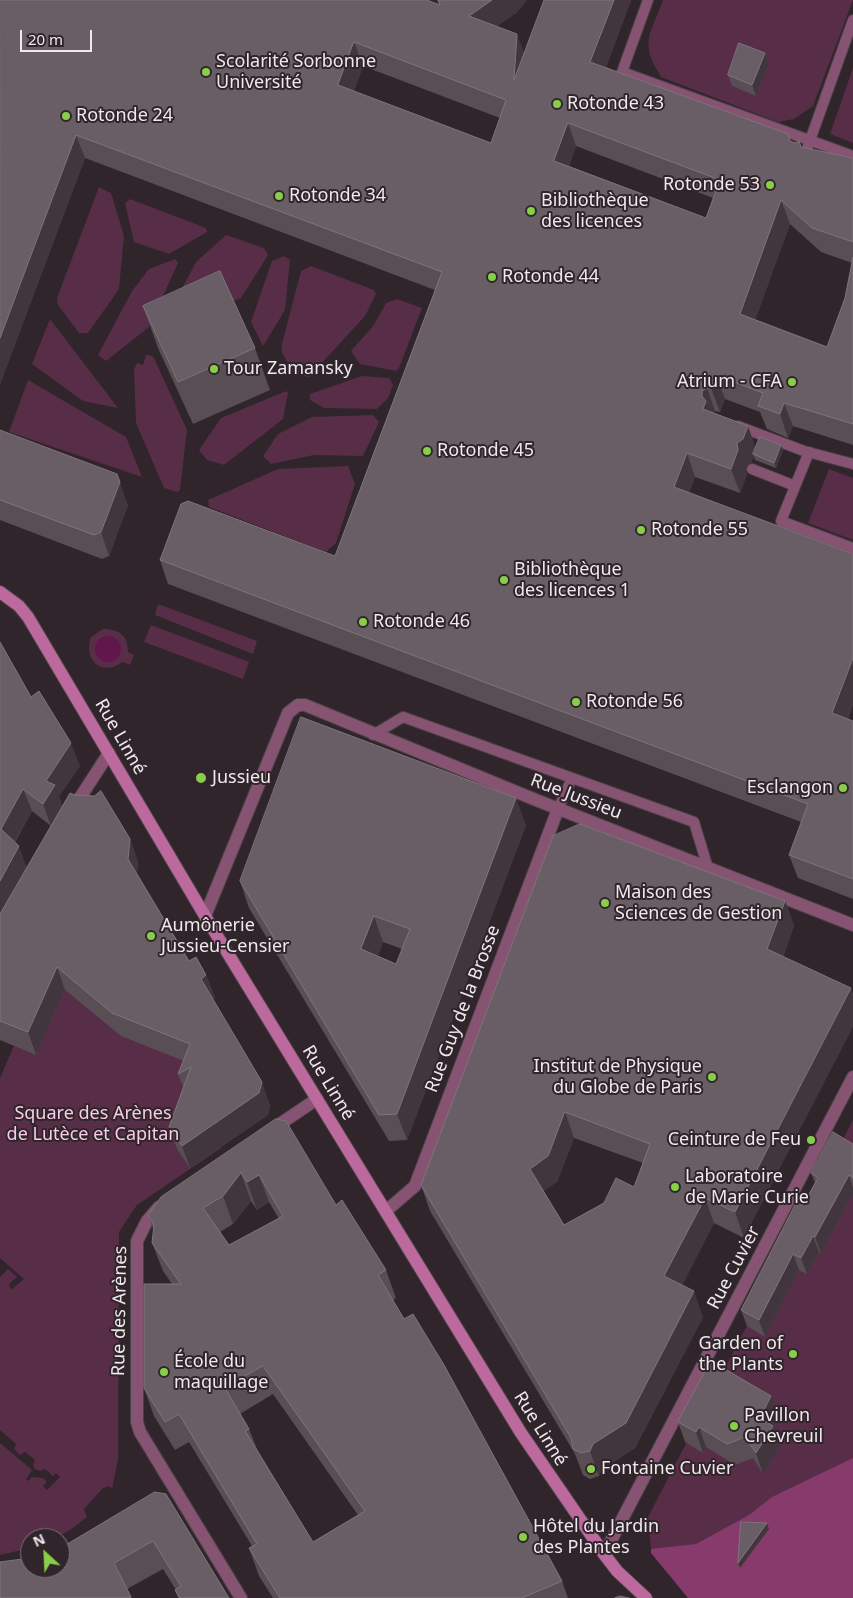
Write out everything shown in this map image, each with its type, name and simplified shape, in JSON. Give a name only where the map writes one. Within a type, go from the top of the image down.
[{"type":"street","name":"Rue Linné","points":[[0,592],[13,601],[28,617],[205,916],[521,1433],[604,1554],[642,1595]]},
{"type":"street","name":"Rue Jussieu","points":[[205,916],[288,713],[298,705],[305,705],[558,809],[853,925]]},
{"type":"street","points":[[64,823],[109,753]]},
{"type":"street","name":"Rue Guy de la Brosse","points":[[386,1211],[415,1186],[558,809]]},
{"type":"street","name":"Rue Cuvier","points":[[604,1554],[853,1077]]},
{"type":"street","points":[[261,1137],[317,1099]]},
{"type":"street","name":"Rue des Arènes","points":[[166,1202],[158,1207],[137,1241],[136,1410],[140,1432],[174,1490]]},
{"type":"street","points":[[160,1498],[174,1490],[242,1598]]},
{"type":"lane","points":[[648,0],[622,72],[853,156]]},
{"type":"lane","points":[[803,160],[853,20]]},
{"type":"lane","points":[[726,421],[809,452],[853,464]]},
{"type":"lane","points":[[809,452],[781,521],[853,548]]},
{"type":"lane","points":[[752,469],[795,486]]},
{"type":"lane","points":[[373,734],[403,717],[694,822],[708,868]]},
{"type":"lane","points":[[558,809],[572,778]]},
{"type":"green space","points":[[663,0],[853,0],[813,106],[794,119],[778,122],[661,77],[650,55],[649,38]]},
{"type":"green space","points":[[853,68],[853,143],[830,134]]},
{"type":"green space","points":[[99,187],[111,193],[124,236],[119,289],[88,333],[79,333],[58,305],[57,298]]},
{"type":"green space","points":[[130,199],[206,228],[207,232],[169,254],[134,242],[125,203]]},
{"type":"green space","points":[[226,235],[264,248],[268,255],[241,298],[164,330],[167,317],[196,262]]},
{"type":"green space","points":[[284,256],[290,260],[285,310],[263,346],[251,322],[272,261]]},
{"type":"green space","points":[[175,259],[178,263],[149,327],[106,361],[98,355],[132,291],[149,269]]},
{"type":"green space","points":[[311,266],[374,290],[376,294],[365,316],[309,377],[294,374],[282,353],[282,344],[301,271]]},
{"type":"green space","points":[[397,299],[422,308],[399,368],[396,371],[360,364],[351,351],[374,325],[386,303]]},
{"type":"green space","points":[[50,319],[118,408],[83,401],[32,364]]},
{"type":"green space","points":[[146,355],[153,356],[187,430],[180,490],[177,492],[164,488],[136,423],[134,370],[137,363],[143,365]]},
{"type":"green space","points":[[362,376],[389,378],[393,385],[388,398],[377,409],[324,408],[310,400],[310,394]]},
{"type":"green space","points":[[28,380],[126,437],[142,477],[9,432]]},
{"type":"green space","points":[[286,391],[288,393],[283,419],[224,465],[207,460],[199,450],[221,418]]},
{"type":"green space","points":[[373,415],[379,422],[363,456],[314,455],[271,464],[263,456],[278,434],[312,417]]},
{"type":"green space","points":[[348,466],[355,484],[336,543],[326,552],[209,507],[208,500],[278,469]]},
{"type":"green space","points":[[829,469],[853,478],[853,540],[808,523]]},
{"type":"green space","points":[[158,604],[257,641],[253,654],[155,615]]},
{"type":"green space","points":[[151,625],[249,662],[243,679],[144,642]]},
{"type":"green space","points":[[103,629],[114,630],[122,634],[128,646],[128,652],[134,655],[130,665],[123,662],[108,668],[96,664],[92,659],[89,646],[91,637]]},
{"type":"green space","name":"Square des Arènes de Lutèce et Capitan","points":[[45,974],[101,1019],[199,1066],[196,1111],[221,1148],[137,1205],[119,1232],[118,1459],[112,1489],[109,1486],[103,1488],[84,1509],[87,1517],[70,1529],[20,1528],[20,1550],[0,1555],[0,1443],[32,1470],[26,1479],[28,1481],[32,1477],[43,1478],[47,1482],[43,1486],[47,1490],[60,1477],[56,1473],[53,1476],[45,1469],[40,1471],[35,1469],[33,1465],[35,1460],[25,1452],[20,1455],[14,1449],[16,1444],[0,1430],[0,1277],[8,1269],[17,1277],[9,1284],[11,1290],[24,1279],[0,1258],[0,1078]]},
{"type":"green space","name":"Garden of the Plants","points":[[853,1120],[853,1598],[688,1598],[651,1549],[648,1517]]},
{"type":"shaded area","points":[[108,636],[117,640],[121,649],[117,658],[108,662],[99,658],[95,649],[99,640]]},
{"type":"shaded area","points":[[853,1458],[853,1598],[688,1598],[651,1553],[651,1549],[696,1544],[749,1515],[772,1497]]},
{"type":"building","points":[[0,0],[427,0],[440,5],[438,0],[492,0],[469,16],[517,34],[514,80],[544,0],[614,0],[590,62],[788,134],[790,141],[795,143],[799,141],[801,147],[853,158],[853,242],[812,228],[781,200],[740,314],[827,347],[845,298],[853,257],[853,424],[784,403],[780,414],[758,406],[763,393],[716,375],[711,388],[702,391],[702,396],[706,401],[703,409],[748,426],[743,439],[737,443],[738,450],[731,469],[687,453],[674,487],[853,554],[853,658],[832,713],[853,721],[853,879],[789,855],[808,804],[160,560],[181,504],[188,501],[335,556],[442,272],[76,135],[0,338]],"holes":[[[354,42],[506,100],[491,143],[338,85]],[[568,123],[720,180],[706,218],[554,161]]]},
{"type":"building","points":[[739,43],[765,53],[752,85],[728,75]]},
{"type":"building","points":[[220,271],[255,348],[178,382],[143,306]]},
{"type":"building","points":[[0,430],[117,474],[120,482],[101,532],[94,535],[0,500]]},
{"type":"building","points":[[760,437],[781,445],[774,463],[753,454]]},
{"type":"building","points":[[0,642],[31,697],[39,691],[71,743],[46,781],[55,785],[43,804],[23,789],[1,829],[19,846],[0,881]]},
{"type":"building","points":[[301,717],[516,798],[397,1114],[379,1115],[240,881]],"holes":[[[374,916],[410,929],[396,964],[361,949]]]},
{"type":"building","points":[[101,791],[130,839],[128,859],[189,961],[196,957],[206,975],[201,979],[262,1082],[259,1093],[182,1146],[169,1127],[191,1067],[178,1074],[190,1044],[112,1013],[57,967],[28,1032],[0,1021],[0,914],[70,793],[94,796]]},
{"type":"building","points":[[580,824],[785,901],[767,949],[851,988],[735,1212],[705,1198],[664,1276],[694,1291],[626,1423],[593,1444],[590,1451],[581,1453],[573,1449],[571,1438],[421,1185],[553,836]],"holes":[[[565,1112],[650,1144],[634,1187],[616,1178],[604,1203],[564,1225],[530,1169],[548,1156]]]},
{"type":"building","points":[[276,1119],[286,1121],[336,1205],[342,1200],[386,1270],[378,1275],[404,1319],[413,1314],[444,1365],[562,1581],[522,1598],[280,1598],[249,1548],[257,1544],[179,1414],[165,1422],[144,1388],[144,1284],[181,1284],[152,1243],[154,1225],[148,1215],[161,1197]],"holes":[[[241,1173],[247,1182],[259,1175],[283,1216],[229,1245],[203,1208],[223,1196]],[[263,1366],[365,1511],[313,1542],[245,1431],[249,1429],[225,1388]]]},
{"type":"building","points":[[833,1132],[853,1144],[853,1178],[849,1175],[815,1237],[813,1236],[801,1258],[793,1254],[759,1320],[741,1310],[796,1203],[803,1205],[818,1178],[811,1173]]},
{"type":"building","name":"Pavillon Chevreuil","points":[[711,1361],[771,1396],[760,1418],[773,1426],[756,1453],[745,1437],[727,1444],[699,1427],[696,1432],[678,1422]]},
{"type":"building","points":[[155,1492],[166,1494],[229,1598],[180,1598],[175,1590],[181,1586],[153,1541],[114,1563],[131,1597],[0,1598],[0,1562],[20,1559],[20,1578],[70,1578],[70,1542]]},
{"type":"building","points":[[741,1522],[767,1523],[738,1563]]},
{"type":"place","name":"Scolarité Sorbonne Université","points":[[206,72]]},
{"type":"place","name":"Rotonde 43","points":[[557,104]]},
{"type":"place","name":"Rotonde 24","points":[[66,116]]},
{"type":"place","name":"Rotonde 53","points":[[770,185]]},
{"type":"place","name":"Rotonde 34","points":[[279,196]]},
{"type":"place","name":"Bibliothèque des licences","points":[[531,211]]},
{"type":"place","name":"Rotonde 44","points":[[492,277]]},
{"type":"place","name":"Tour Zamansky","points":[[214,369]]},
{"type":"place","name":"Atrium - CFA","points":[[792,382]]},
{"type":"place","name":"Rotonde 45","points":[[427,451]]},
{"type":"place","name":"Rotonde 55","points":[[641,530]]},
{"type":"place","name":"Bibliothèque des licences 1","points":[[504,580]]},
{"type":"place","name":"Rotonde 46","points":[[363,622]]},
{"type":"place","name":"Rotonde 56","points":[[576,702]]},
{"type":"place","name":"Jussieu","points":[[201,778]]},
{"type":"place","name":"Esclangon","points":[[843,788]]},
{"type":"place","name":"Maison des Sciences de Gestion","points":[[605,903]]},
{"type":"place","name":"Aumônerie Jussieu-Censier","points":[[151,936]]},
{"type":"place","name":"Institut de Physique du Globe de Paris","points":[[712,1077]]},
{"type":"place","name":"Ceinture de Feu","points":[[811,1140]]},
{"type":"place","name":"Laboratoire de Marie Curie","points":[[675,1187]]},
{"type":"place","name":"Garden of the Plants","points":[[793,1354]]},
{"type":"place","name":"École du maquillage","points":[[164,1372]]},
{"type":"place","name":"Pavillon Chevreuil","points":[[734,1426]]},
{"type":"place","name":"Fontaine Cuvier","points":[[591,1469]]},
{"type":"place","name":"Hôtel du Jardin des Plantes","points":[[523,1537]]}]
